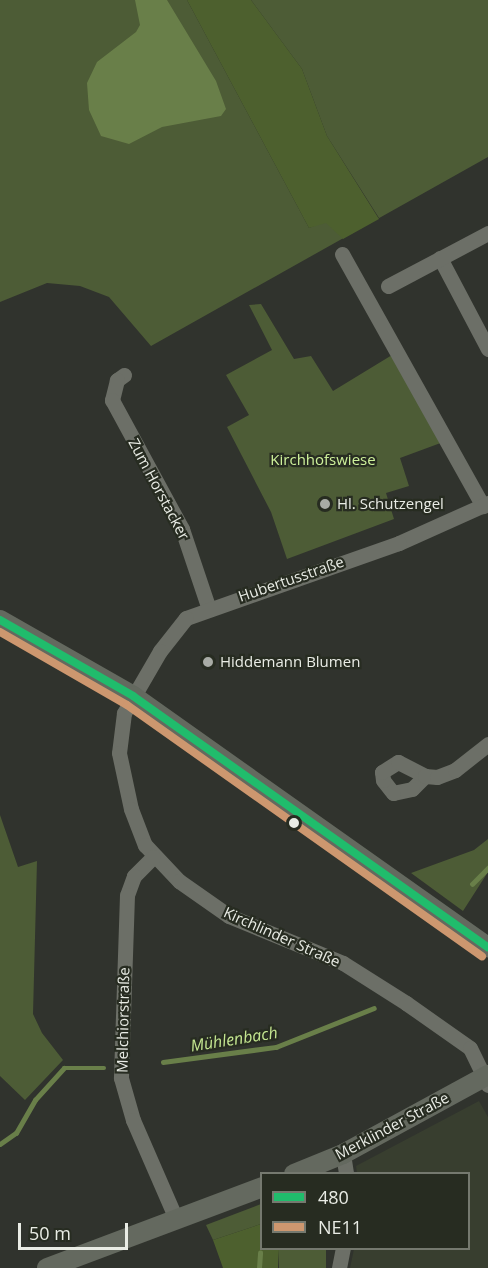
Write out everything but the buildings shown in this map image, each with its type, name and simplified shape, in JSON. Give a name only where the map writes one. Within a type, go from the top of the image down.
[{"type":"main road","points":[[0,620],[133,696],[488,947]]},
{"type":"main road","name":"Merklinder Straße","points":[[297,1172],[343,1154],[487,1079]]},
{"type":"main road","points":[[47,1268],[260,1187]]},
{"type":"street","points":[[388,286],[488,233]]},
{"type":"street","name":"Hubertusstraße","points":[[133,696],[186,618],[399,543],[485,504],[342,254]]},
{"type":"street","points":[[440,258],[482,324],[488,349]]},
{"type":"street","name":"Zum Horstacker","points":[[124,375],[117,380],[112,400],[182,529],[209,609]]},
{"type":"street","name":"Kirchlinder Straße","points":[[133,696],[119,729],[119,753],[131,809],[153,856],[179,881],[229,916],[343,963],[406,1003],[470,1048],[487,1079]]},
{"type":"street","points":[[425,776],[437,777],[455,770],[488,744]]},
{"type":"street","name":"Melchiorstraße","points":[[153,856],[134,876],[127,895],[121,1078],[133,1120],[176,1219]]},
{"type":"street","points":[[343,1154],[346,1172]]},
{"type":"street","points":[[339,1268],[343,1250]]},
{"type":"shaded area","points":[[135,0],[167,0],[216,81],[226,109],[221,116],[162,127],[129,144],[101,136],[89,110],[87,83],[97,62],[136,32],[140,25]]},
{"type":"shaded area","points":[[187,0],[251,0],[302,69],[327,136],[379,219],[343,239],[326,223],[309,228]]},
{"type":"shaded area","points":[[479,1101],[488,1117],[488,1268],[350,1268],[354,1250],[470,1250],[470,1172],[357,1172],[356,1166]]},
{"type":"shaded area","points":[[260,1224],[260,1250],[279,1250],[278,1268],[223,1268],[213,1240]]},
{"type":"green space","points":[[0,0],[187,0],[309,228],[321,223],[379,218],[327,136],[302,69],[251,0],[488,0],[488,157],[151,346],[109,297],[80,286],[47,283],[0,302]]},
{"type":"green space","name":"Kirchhofswiese","points":[[261,304],[294,359],[311,356],[333,391],[397,352],[446,441],[400,458],[409,486],[386,493],[394,519],[287,559],[271,512],[227,427],[249,415],[226,375],[272,350],[249,305]]},
{"type":"green space","points":[[0,815],[18,867],[37,861],[33,1014],[42,1033],[63,1060],[25,1100],[0,1076]]},
{"type":"green space","points":[[488,839],[488,872],[463,911],[411,873],[474,850]]},
{"type":"green space","points":[[260,1204],[260,1224],[213,1240],[206,1225]]},
{"type":"green space","points":[[279,1250],[326,1250],[326,1268],[279,1268]]},
{"type":"waterway","name":"Mühlenbach","points":[[472,884],[488,868]]},
{"type":"waterway","name":"Mühlenbach","points":[[163,1062],[276,1047],[374,1008]]},
{"type":"waterway","name":"Mühlenbach","points":[[0,1144],[16,1133],[35,1100],[64,1068],[104,1068]]},
{"type":"waterway","points":[[259,1268],[260,1253]]},
{"type":"transit line","name":"480","points":[[0,620],[133,696],[488,947]]},
{"type":"transit line","name":"NE11","points":[[0,632],[127,705],[482,956]]},
{"type":"place","name":"Hl. Schutzengel","points":[[325,504]]},
{"type":"place","name":"Hiddemann Blumen","points":[[208,662]]}]
